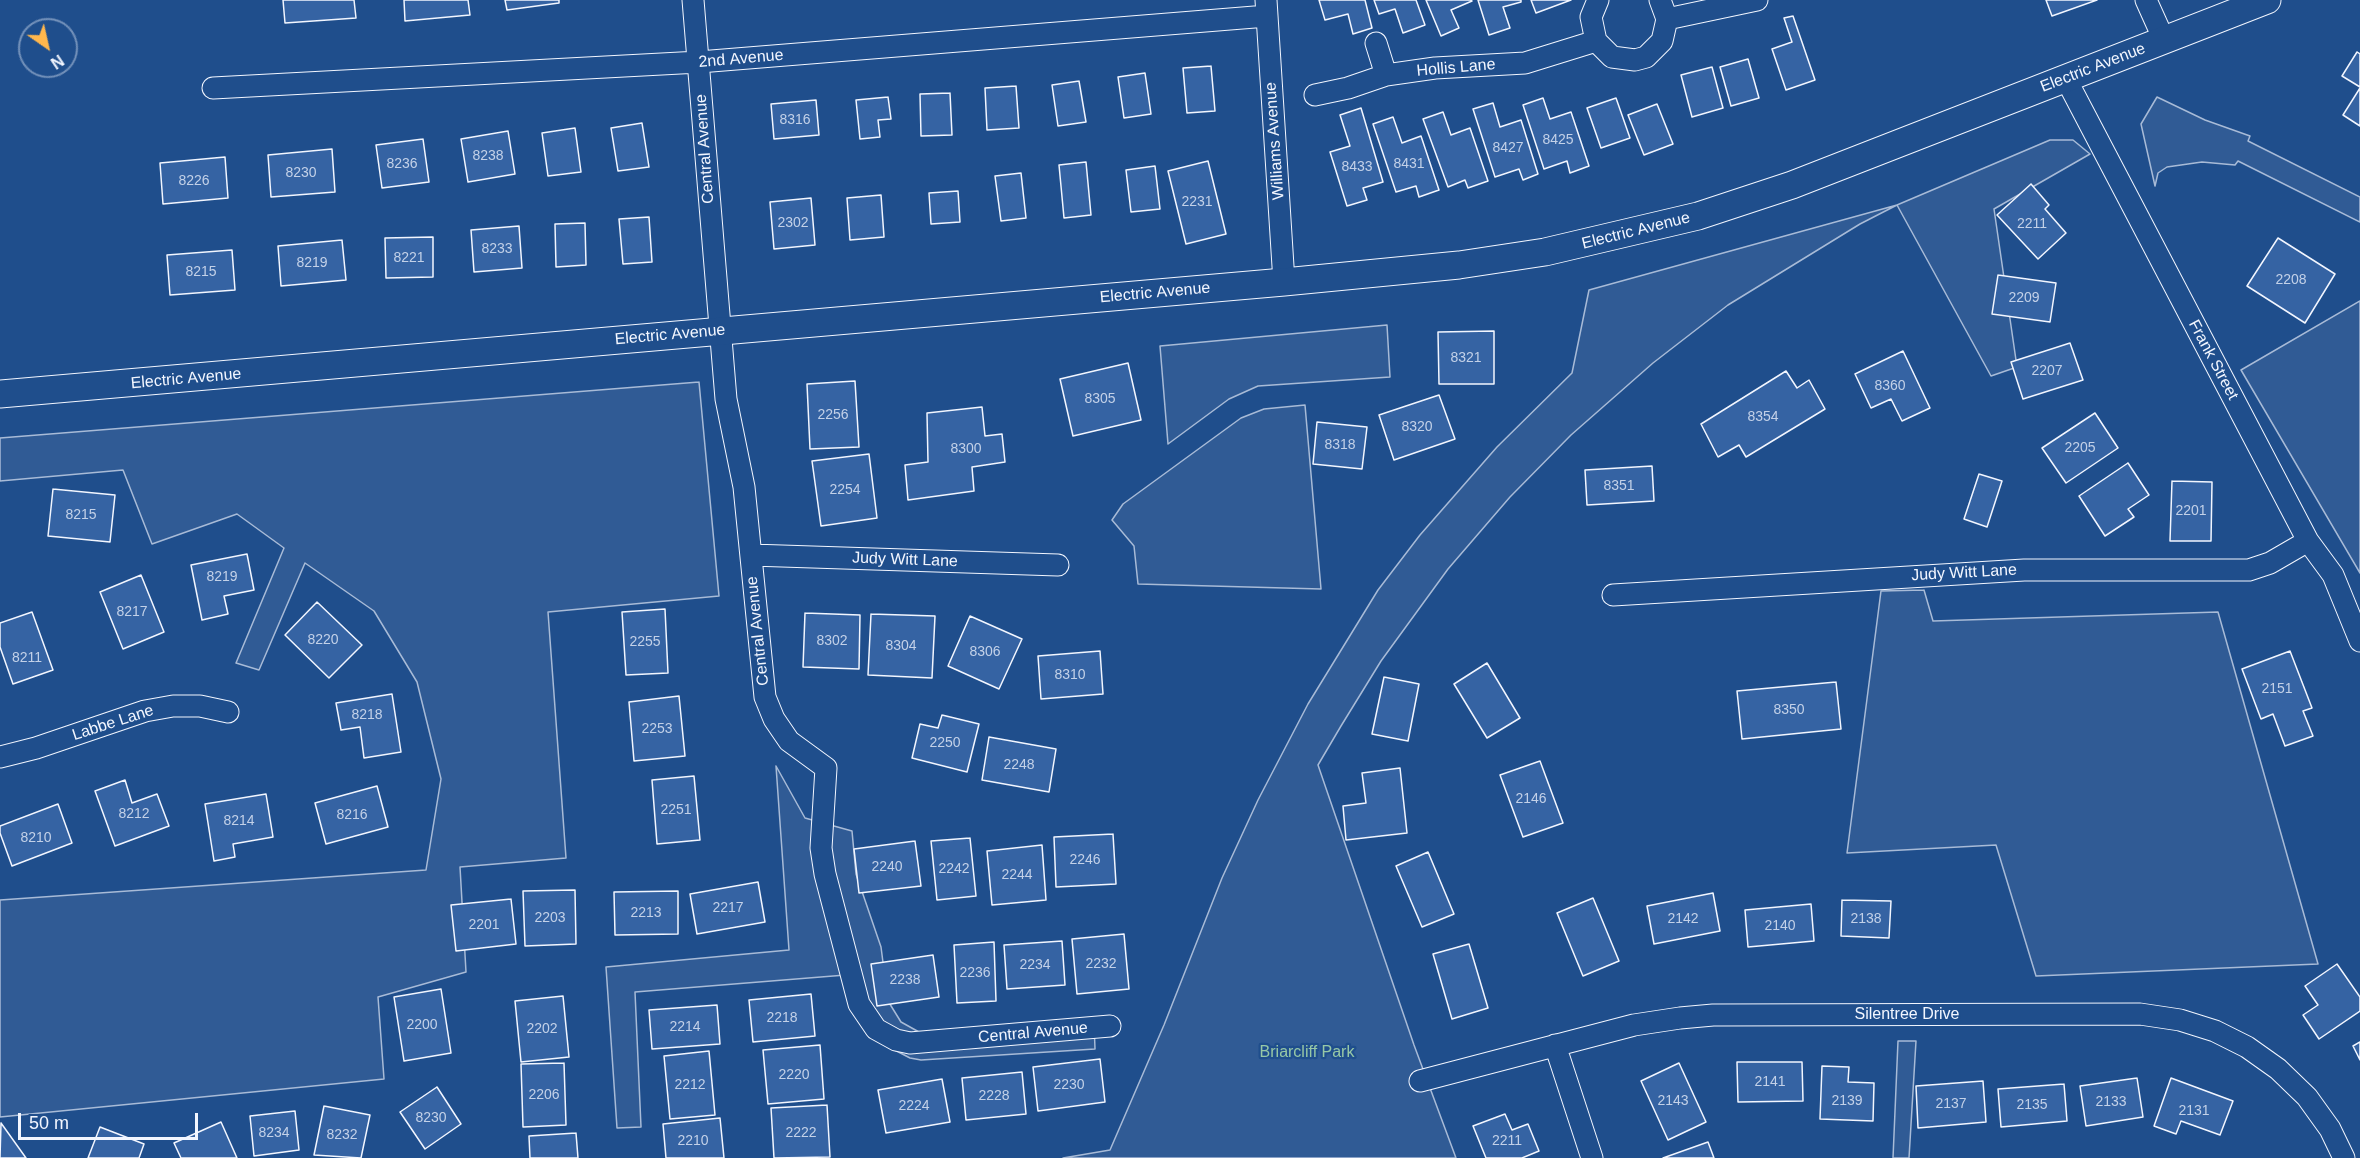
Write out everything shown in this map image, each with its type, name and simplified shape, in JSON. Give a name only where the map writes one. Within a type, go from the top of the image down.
[{"type":"street","name":"Central Avenue","points":[[693,0],[726,399],[744,487],[765,697],[774,719],[789,741],[826,768],[821,848],[825,874],[864,1014],[876,1029],[896,1040],[910,1043],[1110,1026]]},
{"type":"street","points":[[1598,0],[1591,17],[1596,41],[1612,57],[1635,60],[1646,57],[1662,41],[1664,10],[1750,1]]},
{"type":"street","points":[[2146,0],[2164,40]]},
{"type":"street","name":"Electric Avenue","points":[[0,394],[1284,282],[1459,265],[1545,252],[1698,216],[1792,185],[2267,0]]},
{"type":"street","name":"2nd Avenue","points":[[213,88],[699,62],[1267,8]]},
{"type":"street","name":"Williams Avenue","points":[[1267,8],[1284,282]]},
{"type":"street","name":"Hollis Lane","points":[[1315,95],[1348,88],[1386,75],[1435,68],[1525,63],[1596,41]]},
{"type":"street","points":[[1376,43],[1386,75]]},
{"type":"street","name":"Frank Street","points":[[2066,79],[2308,541],[2333,575],[2360,641]]},
{"type":"street","name":"Judy Witt Lane","points":[[1613,595],[2024,570],[2249,570],[2270,563],[2308,541]]},
{"type":"street","name":"Judy Witt Lane","points":[[751,555],[1058,565]]},
{"type":"street","name":"Labbe Lane","points":[[0,757],[36,748],[145,711],[173,705],[200,706],[228,712]]},
{"type":"street","name":"Silentree Drive","points":[[1420,1081],[1634,1025],[1713,1015],[2140,1014],[2180,1020],[2215,1031],[2247,1047],[2278,1069],[2307,1097],[2330,1129],[2344,1158]]},
{"type":"street","points":[[1555,1045],[1592,1158]]},
{"type":"shaded area","points":[[2157,97],[2205,120],[2250,136],[2248,141],[2360,197],[2360,222],[2238,161],[2235,165],[2202,162],[2167,167],[2158,173],[2155,186],[2141,124]]},
{"type":"shaded area","points":[[2050,140],[2073,140],[2090,154],[1994,209],[2017,367],[1991,376],[1897,205]]},
{"type":"shaded area","points":[[1897,205],[1860,224],[1728,305],[1653,363],[1571,435],[1510,497],[1448,569],[1381,661],[1318,765],[1414,1045],[1456,1158],[1063,1158],[1110,1150],[1164,1025],[1222,878],[1258,800],[1308,704],[1378,590],[1420,535],[1497,447],[1572,373],[1589,290]]},
{"type":"shaded area","points":[[2360,301],[2360,573],[2241,370]]},
{"type":"shaded area","points":[[1387,325],[1390,377],[1258,386],[1229,399],[1168,444],[1160,346]]},
{"type":"shaded area","points":[[699,382],[719,596],[548,612],[566,858],[460,867],[466,972],[378,997],[384,1079],[0,1117],[0,900],[426,870],[441,779],[417,682],[374,611],[305,563],[259,670],[236,663],[284,548],[237,514],[152,544],[123,470],[0,481],[0,438]]},
{"type":"shaded area","points":[[1305,405],[1321,589],[1138,584],[1134,546],[1112,520],[1123,504],[1241,418],[1264,409]]},
{"type":"shaded area","points":[[1924,590],[1933,621],[2218,612],[2318,964],[2036,976],[1996,845],[1847,853],[1881,591]]},
{"type":"shaded area","points":[[776,766],[805,818],[852,831],[856,874],[881,947],[888,1001],[901,1022],[919,1032],[1094,1022],[1095,1049],[921,1060],[910,1058],[885,1045],[858,974],[635,992],[641,1127],[617,1128],[606,967],[789,950]]},
{"type":"shaded area","points":[[1898,1041],[1916,1041],[1909,1158],[1893,1158]]},
{"type":"building","points":[[283,0],[354,0],[356,18],[285,23]]},
{"type":"building","points":[[404,0],[468,0],[470,15],[405,21]]},
{"type":"building","points":[[505,0],[559,0],[559,3],[507,10]]},
{"type":"building","points":[[1319,0],[1365,0],[1372,28],[1353,34],[1348,14],[1325,20]]},
{"type":"building","points":[[1374,0],[1416,0],[1425,25],[1403,33],[1395,9],[1379,14]]},
{"type":"building","points":[[1426,0],[1472,1],[1451,10],[1459,28],[1441,36]]},
{"type":"building","points":[[1478,0],[1521,0],[1521,2],[1503,7],[1510,28],[1489,35]]},
{"type":"building","points":[[1531,0],[1571,0],[1536,13]]},
{"type":"building","points":[[2046,0],[2097,0],[2052,16]]},
{"type":"building","points":[[1793,16],[1815,80],[1786,90],[1772,49],[1792,42],[1784,18]]},
{"type":"building","points":[[2357,52],[2360,54],[2360,87],[2342,76]]},
{"type":"building","points":[[1748,59],[1759,98],[1731,106],[1720,67]]},
{"type":"building","points":[[1211,66],[1215,111],[1187,113],[1183,68]]},
{"type":"building","points":[[1712,67],[1723,108],[1692,117],[1681,75]]},
{"type":"building","points":[[1145,73],[1151,114],[1124,118],[1118,77]]},
{"type":"building","points":[[1079,81],[1086,122],[1058,126],[1052,85]]},
{"type":"building","points":[[1016,86],[1019,128],[987,130],[985,88]]},
{"type":"building","points":[[2360,88],[2360,126],[2343,115]]},
{"type":"building","points":[[950,93],[952,135],[921,136],[920,94]]},
{"type":"building","points":[[888,97],[891,119],[878,120],[880,137],[860,139],[856,100]]},
{"type":"building","points":[[1543,98],[1550,119],[1571,112],[1589,166],[1570,173],[1567,161],[1544,169],[1523,105]]},
{"type":"building","points":[[1616,98],[1630,138],[1601,148],[1587,108]]},
{"type":"building","points":[[816,100],[819,135],[774,139],[771,104]]},
{"type":"building","points":[[1493,103],[1500,127],[1521,120],[1538,174],[1523,180],[1519,169],[1495,177],[1473,109]]},
{"type":"building","points":[[1657,104],[1673,144],[1644,155],[1628,115]]},
{"type":"building","points":[[1361,108],[1383,182],[1363,188],[1367,200],[1347,206],[1330,152],[1350,146],[1340,115]]},
{"type":"building","points":[[1443,112],[1451,135],[1470,128],[1488,181],[1468,188],[1465,180],[1448,187],[1423,119]]},
{"type":"building","points":[[1393,117],[1402,143],[1421,136],[1439,190],[1419,197],[1416,186],[1396,192],[1373,124]]},
{"type":"building","points":[[642,123],[649,167],[618,171],[611,128]]},
{"type":"building","points":[[575,128],[581,172],[548,176],[542,133]]},
{"type":"building","points":[[508,131],[515,174],[468,182],[461,139]]},
{"type":"building","points":[[423,139],[429,182],[382,188],[376,145]]},
{"type":"building","points":[[332,149],[335,192],[271,197],[268,155]]},
{"type":"building","points":[[225,157],[228,198],[163,204],[160,163]]},
{"type":"building","points":[[1208,161],[1226,234],[1186,244],[1168,171]]},
{"type":"building","points":[[1086,162],[1091,215],[1064,218],[1059,165]]},
{"type":"building","points":[[1155,166],[1160,209],[1131,212],[1126,170]]},
{"type":"building","points":[[1021,173],[1026,218],[1001,221],[995,176]]},
{"type":"building","points":[[2031,184],[2049,205],[2045,209],[2066,233],[2038,259],[1997,215]]},
{"type":"building","points":[[958,191],[960,222],[931,224],[929,193]]},
{"type":"building","points":[[881,195],[884,237],[850,240],[847,198]]},
{"type":"building","points":[[811,198],[815,245],[774,249],[770,202]]},
{"type":"building","points":[[649,217],[652,262],[623,264],[619,219]]},
{"type":"building","points":[[585,223],[586,265],[556,267],[555,224]]},
{"type":"building","points":[[519,226],[522,268],[474,272],[471,230]]},
{"type":"building","points":[[433,237],[433,277],[386,278],[385,238]]},
{"type":"building","points":[[2278,238],[2335,274],[2305,323],[2247,286]]},
{"type":"building","points":[[342,240],[346,280],[281,286],[278,246]]},
{"type":"building","points":[[232,250],[235,290],[170,295],[167,255]]},
{"type":"building","points":[[1998,275],[2056,283],[2050,322],[1992,314]]},
{"type":"building","points":[[1494,331],[1494,384],[1439,384],[1438,332]]},
{"type":"building","points":[[2070,343],[2083,380],[2023,399],[2011,362]]},
{"type":"building","points":[[1903,351],[1930,408],[1902,421],[1891,399],[1871,408],[1855,374]]},
{"type":"building","points":[[1128,363],[1141,420],[1073,436],[1060,379]]},
{"type":"building","points":[[1786,371],[1797,388],[1809,380],[1825,409],[1746,457],[1739,445],[1718,457],[1701,424]]},
{"type":"building","points":[[855,381],[859,447],[810,449],[807,384]]},
{"type":"building","points":[[1439,395],[1455,439],[1394,460],[1379,415]]},
{"type":"building","points":[[982,407],[985,436],[1002,434],[1005,462],[972,467],[974,491],[908,500],[905,465],[928,462],[927,413]]},
{"type":"building","points":[[2095,413],[2118,448],[2066,483],[2042,448]]},
{"type":"building","points":[[1317,422],[1367,427],[1362,469],[1313,464]]},
{"type":"building","points":[[869,454],[877,518],[821,526],[812,461]]},
{"type":"building","points":[[2128,463],[2149,495],[2128,509],[2134,517],[2105,536],[2079,496]]},
{"type":"building","points":[[1652,466],[1654,501],[1587,505],[1585,470]]},
{"type":"building","points":[[1979,474],[2002,481],[1987,527],[1964,519]]},
{"type":"building","points":[[2172,481],[2212,482],[2211,541],[2170,541]]},
{"type":"building","points":[[53,489],[115,495],[110,542],[48,536]]},
{"type":"building","points":[[247,554],[254,590],[224,596],[228,614],[202,620],[191,565]]},
{"type":"building","points":[[141,575],[164,632],[123,649],[100,592]]},
{"type":"building","points":[[317,602],[362,645],[329,678],[285,635]]},
{"type":"building","points":[[665,609],[668,673],[626,675],[622,612]]},
{"type":"building","points":[[32,612],[53,670],[13,684],[0,647],[0,623]]},
{"type":"building","points":[[805,613],[860,615],[859,669],[803,667]]},
{"type":"building","points":[[871,614],[935,616],[932,678],[868,675]]},
{"type":"building","points":[[970,616],[1022,639],[999,689],[948,666]]},
{"type":"building","points":[[1100,651],[1103,694],[1041,699],[1038,656]]},
{"type":"building","points":[[2290,651],[2312,708],[2303,711],[2313,736],[2285,746],[2273,714],[2261,719],[2242,669]]},
{"type":"building","points":[[1487,663],[1520,718],[1487,738],[1454,684]]},
{"type":"building","points":[[1384,677],[1419,684],[1408,741],[1372,734]]},
{"type":"building","points":[[1836,682],[1841,729],[1742,739],[1737,691]]},
{"type":"building","points":[[392,694],[401,752],[364,758],[360,727],[341,730],[336,703]]},
{"type":"building","points":[[679,696],[685,756],[634,761],[629,702]]},
{"type":"building","points":[[942,715],[979,724],[967,772],[912,758],[920,724],[938,728]]},
{"type":"building","points":[[989,737],[1056,749],[1049,792],[982,780]]},
{"type":"building","points":[[1540,761],[1563,823],[1523,837],[1500,775]]},
{"type":"building","points":[[1400,768],[1407,833],[1346,840],[1343,806],[1366,803],[1362,773]]},
{"type":"building","points":[[694,776],[700,840],[657,844],[652,780]]},
{"type":"building","points":[[125,780],[132,803],[157,794],[169,826],[115,846],[95,791]]},
{"type":"building","points":[[377,786],[388,827],[326,844],[315,803]]},
{"type":"building","points":[[266,794],[273,837],[233,844],[235,857],[214,861],[205,804]]},
{"type":"building","points":[[58,804],[72,843],[12,866],[0,833],[0,826]]},
{"type":"building","points":[[1113,834],[1116,884],[1056,887],[1054,837]]},
{"type":"building","points":[[970,838],[976,896],[937,900],[931,841]]},
{"type":"building","points":[[915,841],[921,886],[859,893],[854,849]]},
{"type":"building","points":[[1042,845],[1046,900],[992,905],[987,851]]},
{"type":"building","points":[[1428,852],[1454,914],[1422,927],[1396,866]]},
{"type":"building","points":[[758,882],[765,922],[697,934],[690,894]]},
{"type":"building","points":[[575,890],[576,944],[525,946],[523,891]]},
{"type":"building","points":[[678,891],[678,934],[615,935],[614,892]]},
{"type":"building","points":[[1713,893],[1720,931],[1654,944],[1647,906]]},
{"type":"building","points":[[1593,898],[1619,961],[1583,976],[1557,913]]},
{"type":"building","points":[[511,899],[516,944],[456,951],[451,905]]},
{"type":"building","points":[[1842,900],[1891,901],[1889,938],[1841,936]]},
{"type":"building","points":[[1811,904],[1814,941],[1748,947],[1745,910]]},
{"type":"building","points":[[1124,934],[1129,989],[1077,994],[1072,939]]},
{"type":"building","points":[[1062,941],[1065,985],[1007,989],[1004,945]]},
{"type":"building","points":[[994,942],[996,1001],[957,1003],[954,945]]},
{"type":"building","points":[[1469,944],[1488,1008],[1452,1019],[1433,954]]},
{"type":"building","points":[[933,955],[939,997],[877,1006],[871,964]]},
{"type":"building","points":[[2337,964],[2360,997],[2360,1011],[2319,1039],[2303,1015],[2318,1005],[2305,986]]},
{"type":"building","points":[[441,989],[451,1053],[404,1061],[394,997]]},
{"type":"building","points":[[811,994],[815,1036],[753,1042],[749,1000]]},
{"type":"building","points":[[563,996],[569,1057],[521,1062],[515,1001]]},
{"type":"building","points":[[717,1005],[720,1044],[652,1049],[649,1010]]},
{"type":"building","points":[[2360,1042],[2360,1060],[2353,1046]]},
{"type":"building","points":[[820,1045],[824,1099],[768,1104],[763,1050]]},
{"type":"building","points":[[709,1051],[715,1115],[670,1119],[664,1056]]},
{"type":"building","points":[[1100,1059],[1105,1102],[1038,1111],[1033,1067]]},
{"type":"building","points":[[1737,1062],[1802,1062],[1803,1101],[1738,1102]]},
{"type":"building","points":[[564,1063],[566,1125],[523,1127],[521,1064]]},
{"type":"building","points":[[1679,1063],[1706,1122],[1668,1140],[1641,1081]]},
{"type":"building","points":[[1822,1066],[1849,1067],[1848,1082],[1874,1083],[1873,1121],[1820,1119]]},
{"type":"building","points":[[1022,1072],[1026,1114],[966,1120],[962,1078]]},
{"type":"building","points":[[2137,1078],[2143,1117],[2086,1126],[2080,1086]]},
{"type":"building","points":[[2171,1078],[2233,1101],[2220,1135],[2181,1121],[2176,1134],[2154,1126]]},
{"type":"building","points":[[942,1079],[950,1122],[886,1133],[878,1090]]},
{"type":"building","points":[[1983,1081],[1986,1122],[1918,1128],[1916,1086]]},
{"type":"building","points":[[2064,1084],[2067,1121],[2001,1127],[1998,1089]]},
{"type":"building","points":[[437,1087],[461,1124],[425,1149],[400,1112]]},
{"type":"building","points":[[827,1105],[830,1157],[774,1158],[771,1108]]},
{"type":"building","points":[[324,1106],[370,1115],[361,1158],[314,1155]]},
{"type":"building","points":[[295,1111],[299,1150],[254,1156],[250,1116]]},
{"type":"building","points":[[1505,1114],[1512,1130],[1528,1124],[1539,1151],[1522,1158],[1486,1158],[1473,1126]]},
{"type":"building","points":[[720,1118],[724,1158],[666,1158],[663,1124]]},
{"type":"building","points":[[221,1122],[237,1158],[181,1158],[174,1143]]},
{"type":"building","points":[[1,1123],[26,1158],[0,1158]]},
{"type":"building","points":[[100,1127],[144,1144],[139,1158],[88,1158]]},
{"type":"building","points":[[576,1133],[578,1158],[530,1158],[529,1136]]},
{"type":"building","points":[[1708,1142],[1714,1158],[1663,1158]]},
{"type":"park label","name":"Briarcliff Park","points":[[1307,1053]]}]
